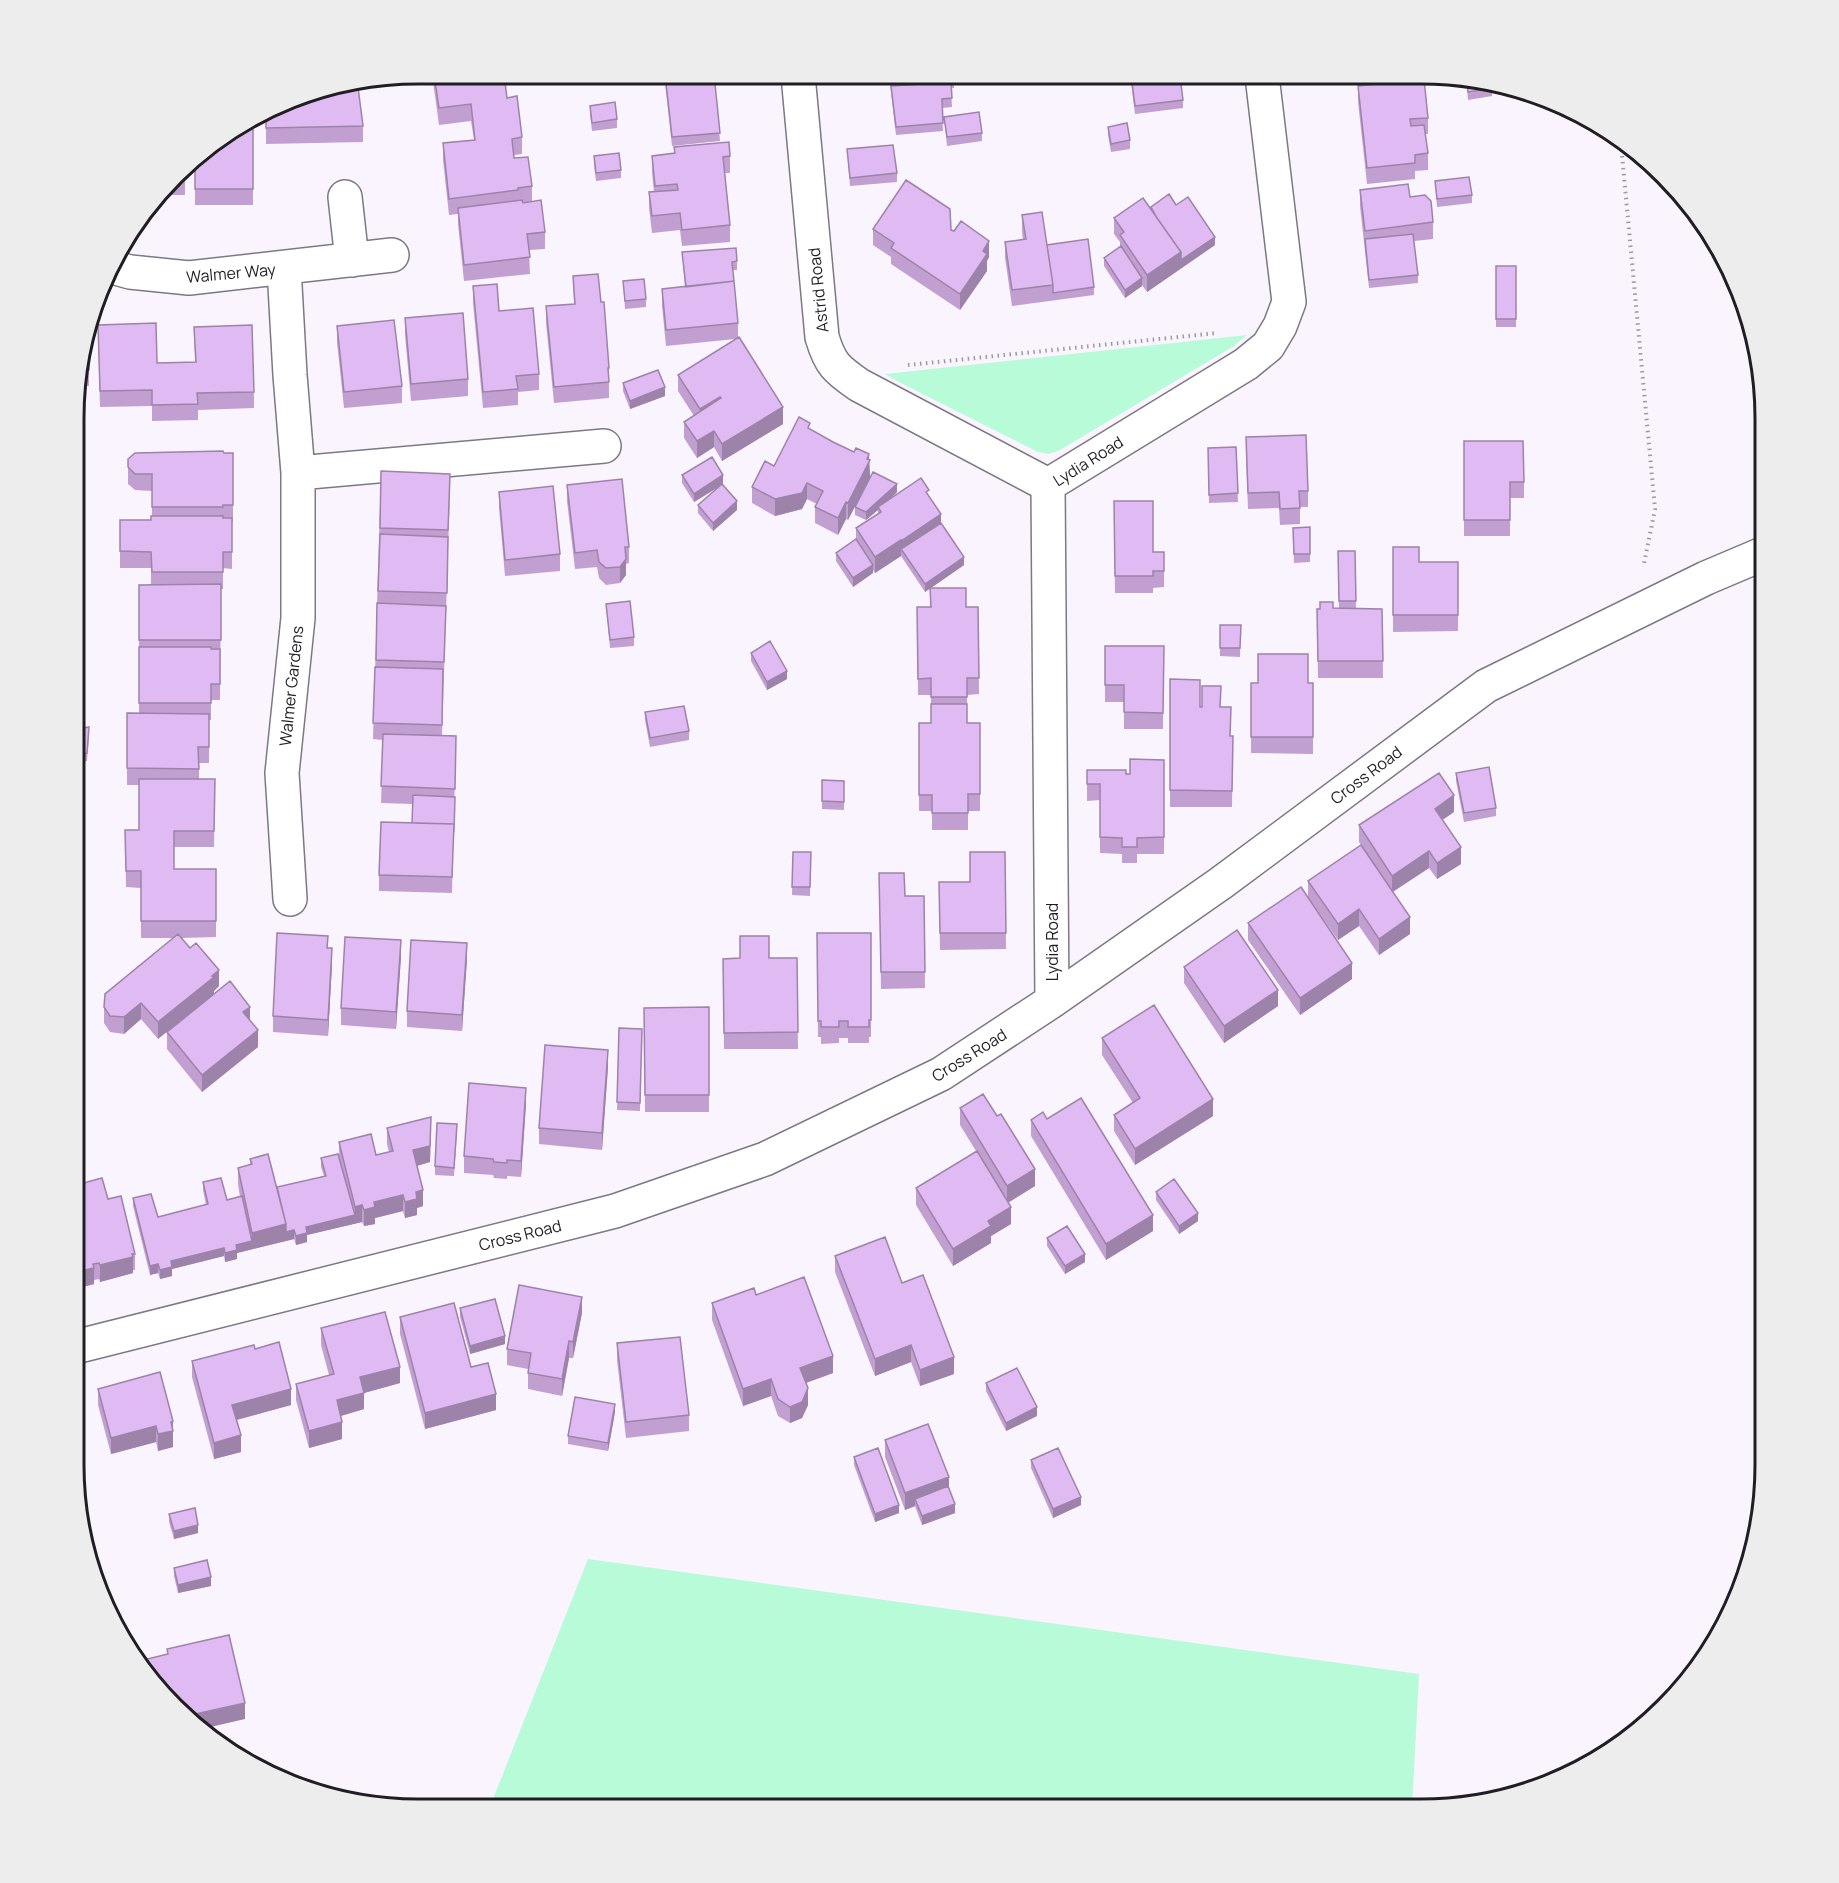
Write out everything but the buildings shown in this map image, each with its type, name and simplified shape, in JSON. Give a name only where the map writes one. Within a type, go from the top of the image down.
[{"type":"street","name":"Astrid Road","points":[[799,84],[822,337],[828,356],[839,372],[859,385],[1048,485]]},
{"type":"street","name":"Lydia Road","points":[[1052,1001],[1048,485],[1246,364],[1269,346],[1280,326],[1289,302],[1263,84]]},
{"type":"street","points":[[345,197],[352,260]]},
{"type":"street","name":"Walmer Way","points":[[118,269],[130,273],[189,278],[392,255]]},
{"type":"street","name":"Walmer Gardens","points":[[284,268],[298,473],[298,618],[282,773],[290,899]]},
{"type":"street","points":[[298,473],[604,446]]},
{"type":"street","name":"Cross Road","points":[[84,1345],[615,1211],[765,1160],[941,1074],[1052,1001],[1221,883],[1486,686],[1634,612],[1755,557]]},
{"type":"path","points":[[1622,151],[1655,508],[1634,612]]},
{"type":"path","points":[[839,372],[1280,326]]},
{"type":"green space","points":[[1247,335],[1234,346],[1060,450],[1049,454],[1038,452],[885,374]]},
{"type":"green space","points":[[588,1559],[1419,1674],[1413,1799],[493,1799]]}]
